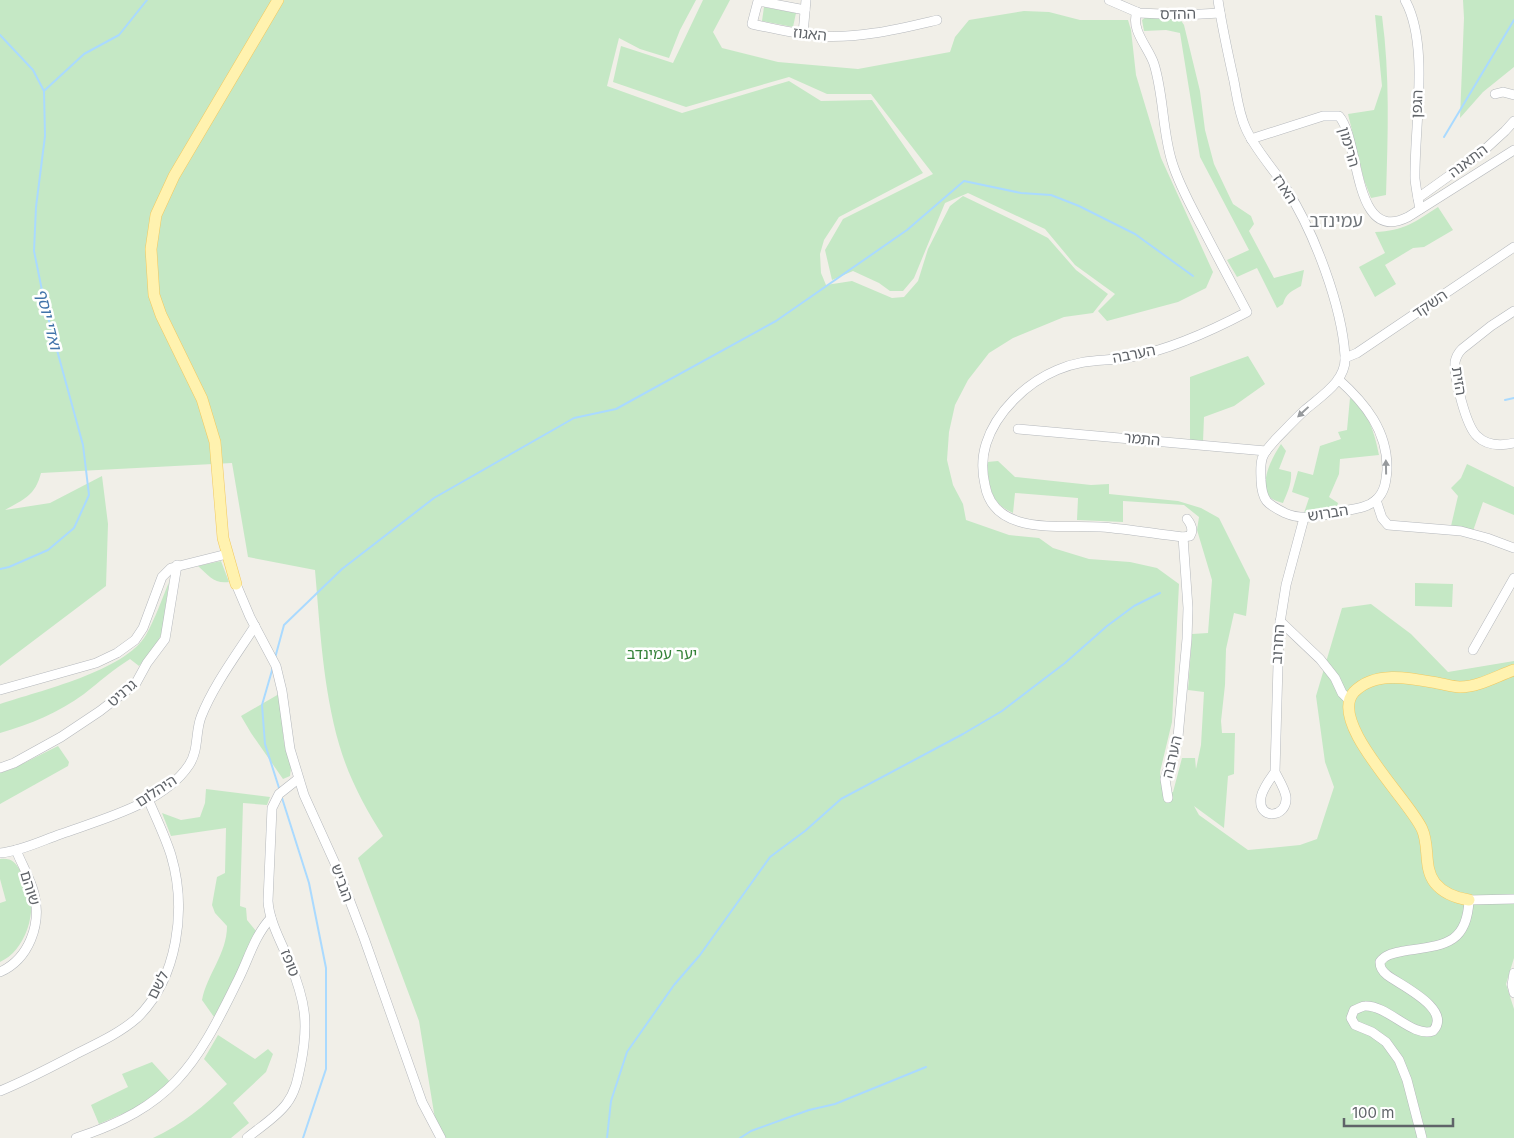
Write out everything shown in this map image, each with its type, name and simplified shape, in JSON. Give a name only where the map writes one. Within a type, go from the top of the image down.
[{"type":"main road","points":[[236,584],[227,554],[221,520],[215,442],[202,399],[161,315],[154,295],[151,249],[156,215],[174,176],[278,0]]},
{"type":"main road","points":[[1469,900],[1451,896],[1438,886],[1431,876],[1428,865],[1428,848],[1423,830],[1357,736],[1349,713],[1349,700],[1359,687],[1370,681],[1388,677],[1409,677],[1459,687],[1474,685],[1514,670]]},
{"type":"street","points":[[803,34],[806,0]]},
{"type":"street","name":"ההדס","points":[[1109,0],[1136,12],[1184,15],[1220,13]]},
{"type":"street","name":"הארז","points":[[1218,0],[1240,113],[1245,128],[1287,190],[1308,230],[1333,295],[1342,330],[1345,358],[1344,367],[1338,378]]},
{"type":"street","name":"הגפן","points":[[1405,0],[1412,18],[1418,47],[1415,181],[1420,210]]},
{"type":"street","name":"האגוז","points":[[805,10],[758,2],[752,24],[803,34],[835,36],[898,29],[937,20]]},
{"type":"street","name":"הערבה","points":[[1136,12],[1134,20],[1136,29],[1148,51],[1156,74],[1166,140],[1177,177],[1246,312],[1213,330],[1160,349],[1129,358],[1106,359],[1076,364],[1058,369],[1041,378],[1011,404],[991,432],[984,450],[984,482],[988,499],[993,507],[1003,516],[1015,521],[1036,524],[1101,527],[1183,537],[1190,536],[1192,532],[1192,527],[1186,519]]},
{"type":"street","points":[[1494,94],[1509,93],[1514,95]]},
{"type":"street","name":"הרימון","points":[[1252,139],[1324,116],[1339,116],[1348,131],[1360,183],[1374,214],[1386,222],[1393,223],[1420,210]]},
{"type":"street","name":"התאנה","points":[[1418,198],[1481,153],[1514,121]]},
{"type":"street","points":[[1420,210],[1514,150]]},
{"type":"street","name":"השקד","points":[[1345,358],[1356,353],[1514,248]]},
{"type":"street","name":"הזית","points":[[1514,311],[1462,349],[1455,363],[1466,417],[1474,433],[1478,438],[1489,444],[1502,445],[1514,443]]},
{"type":"street","points":[[1266,451],[1297,418],[1330,390],[1338,378],[1370,412],[1384,442],[1387,465],[1386,478],[1383,491],[1376,500],[1382,518],[1388,525],[1461,532],[1487,538],[1514,548]]},
{"type":"street","name":"התמר","points":[[1018,429],[1266,451]]},
{"type":"street","name":"הברוש","points":[[1266,451],[1261,465],[1262,490],[1264,498],[1271,506],[1304,518],[1317,517],[1364,506],[1376,500]]},
{"type":"street","name":"החרוב","points":[[1275,772],[1277,647],[1287,578],[1304,518]]},
{"type":"street","name":"הערבה","points":[[1168,798],[1165,779],[1178,737],[1187,639],[1188,608],[1183,537]]},
{"type":"street","points":[[0,690],[96,663],[124,649],[135,640],[143,628],[163,575],[177,565],[227,554]]},
{"type":"street","name":"גרניט","points":[[0,768],[14,763],[62,737],[105,708],[136,683],[147,664],[166,639],[177,565]]},
{"type":"street","points":[[1473,650],[1514,578]]},
{"type":"street","name":"הגביש","points":[[236,584],[278,672],[290,749],[298,779],[338,870],[422,1102],[441,1138]]},
{"type":"street","points":[[1280,621],[1320,659],[1349,700]]},
{"type":"street","name":"היהלום","points":[[0,853],[16,850],[131,808],[171,784],[188,766],[196,750],[199,724],[203,712],[255,626]]},
{"type":"street","name":"טופז","points":[[247,1138],[280,1111],[291,1098],[298,1079],[306,1036],[305,1014],[300,992],[271,918],[268,901],[271,815],[279,794],[298,779]]},
{"type":"street","name":"לשם","points":[[0,1091],[66,1060],[121,1030],[142,1012],[153,998],[163,980],[176,936],[178,910],[177,883],[167,844],[148,799]]},
{"type":"street","name":"שוהם","points":[[0,972],[15,963],[25,951],[32,936],[36,920],[37,906],[32,887],[16,850]]},
{"type":"street","points":[[1422,1138],[1407,1080],[1399,1060],[1386,1042],[1372,1032],[1355,1025],[1351,1018],[1354,1010],[1364,1006],[1376,1008],[1421,1032],[1433,1031],[1437,1024],[1436,1015],[1428,1004],[1412,989],[1386,974],[1380,968],[1380,962],[1388,955],[1435,946],[1456,938],[1467,916],[1469,900],[1514,899]]},
{"type":"street","points":[[76,1138],[132,1116],[155,1101],[186,1072],[210,1036],[258,937],[271,918]]},
{"type":"street","points":[[1514,973],[1512,986],[1514,993]]},
{"type":"green space","name":"יער עמינדב","points":[[0,0],[696,0],[680,30],[669,58],[640,49],[619,38],[607,86],[682,113],[789,81],[821,101],[872,100],[923,173],[839,217],[824,240],[820,254],[821,273],[826,285],[852,281],[892,298],[904,297],[918,281],[928,249],[950,206],[963,196],[1048,238],[1076,270],[1108,294],[1093,313],[1064,317],[1013,338],[989,353],[968,380],[955,405],[949,432],[947,460],[953,485],[963,504],[966,520],[1009,535],[1039,538],[1053,548],[1089,559],[1130,562],[1157,568],[1179,584],[1172,722],[1160,772],[1161,783],[1166,794],[1173,792],[1182,758],[1195,758],[1196,769],[1201,745],[1204,692],[1188,690],[1192,634],[1208,633],[1212,580],[1197,530],[1199,517],[1184,505],[1123,501],[1123,522],[1077,520],[1078,498],[1015,493],[1013,513],[1005,509],[995,499],[990,486],[987,462],[998,461],[1015,477],[1091,485],[1109,484],[1109,494],[1178,501],[1201,508],[1219,518],[1250,580],[1246,616],[1234,613],[1226,649],[1221,721],[1222,733],[1235,733],[1234,774],[1228,776],[1224,828],[1194,806],[1199,815],[1248,850],[1300,845],[1317,839],[1334,787],[1325,762],[1316,696],[1342,608],[1371,604],[1411,634],[1448,672],[1514,661],[1514,958],[1506,984],[1514,1009],[1514,1138],[446,1138],[435,1119],[419,1021],[358,858],[383,836],[352,780],[339,744],[329,701],[323,658],[315,570],[248,557],[232,463],[41,473],[39,481],[32,492],[23,500],[5,510],[50,503],[102,476],[108,524],[106,586],[0,666]]},
{"type":"green space","points":[[703,0],[730,0],[713,32],[722,48],[778,62],[858,69],[950,52],[955,37],[969,20],[1024,11],[1049,12],[1080,20],[1128,20],[1131,30],[1136,75],[1161,158],[1213,272],[1206,288],[1178,302],[1107,321],[1098,311],[1115,294],[1075,265],[1045,229],[968,193],[945,203],[914,278],[903,291],[890,291],[879,283],[853,271],[832,280],[825,250],[843,219],[933,174],[871,94],[827,94],[789,77],[686,107],[613,82],[621,46],[673,63]]},
{"type":"green space","points":[[1463,0],[1514,0],[1514,67],[1483,92],[1460,118],[1464,18]]},
{"type":"green space","points":[[764,7],[796,13],[793,27],[762,21]]},
{"type":"green space","points":[[1375,15],[1382,16],[1385,38],[1388,105],[1386,195],[1371,198],[1364,180],[1348,114],[1374,110],[1382,86]]},
{"type":"green space","points":[[1146,17],[1180,19],[1184,25],[1200,91],[1205,130],[1214,164],[1233,204],[1251,216],[1254,224],[1249,231],[1274,278],[1304,270],[1301,286],[1290,293],[1283,304],[1277,308],[1257,268],[1237,277],[1227,260],[1249,250],[1200,157],[1180,33],[1166,30],[1144,31],[1142,20]]},
{"type":"green space","points":[[1438,207],[1453,230],[1424,247],[1413,248],[1385,265],[1396,284],[1375,297],[1359,267],[1385,253],[1375,232],[1402,228]]},
{"type":"green space","points":[[1248,356],[1265,384],[1234,406],[1204,417],[1203,442],[1190,442],[1190,377]]},
{"type":"green space","points":[[1350,398],[1362,409],[1370,423],[1379,455],[1340,459],[1339,474],[1329,497],[1338,503],[1337,506],[1303,516],[1309,498],[1292,492],[1298,471],[1313,475],[1320,446],[1341,439],[1338,432],[1347,430]]},
{"type":"green space","points":[[1281,444],[1286,451],[1279,469],[1291,472],[1288,492],[1283,503],[1269,496],[1266,490],[1268,469]]},
{"type":"green space","points":[[1467,464],[1514,487],[1514,515],[1483,502],[1473,531],[1451,526],[1458,496],[1451,488],[1461,478]]},
{"type":"green space","points":[[221,561],[229,582],[219,582],[198,566]]},
{"type":"green space","points":[[169,582],[162,632],[157,644],[139,666],[130,659],[64,707],[33,722],[0,733],[0,704],[80,678],[120,659],[135,648],[146,635]]},
{"type":"green space","points":[[1415,583],[1453,584],[1452,607],[1415,606]]},
{"type":"green space","points":[[279,694],[284,743],[291,768],[290,776],[283,779],[241,716]]},
{"type":"green space","points":[[58,746],[69,762],[68,766],[0,804],[0,773]]},
{"type":"green space","points":[[206,789],[270,797],[267,805],[243,803],[240,906],[246,908],[247,920],[256,931],[214,1017],[202,1000],[208,981],[224,946],[226,936],[227,926],[215,913],[212,905],[217,877],[225,873],[226,828],[171,836],[162,813],[181,820],[200,817],[205,803]]},
{"type":"green space","points":[[0,859],[10,860],[19,869],[28,886],[31,896],[31,907],[27,930],[22,940],[9,957],[0,962],[0,903],[6,901],[0,879]]},
{"type":"green space","points":[[218,1035],[255,1059],[268,1049],[273,1054],[266,1072],[233,1103],[249,1123],[231,1138],[153,1138],[193,1114],[227,1084],[204,1059]]},
{"type":"green space","points":[[152,1062],[171,1083],[136,1108],[99,1124],[91,1105],[128,1087],[122,1074]]},
{"type":"waterway","points":[[45,90],[84,54],[119,35],[147,0]]},
{"type":"waterway","points":[[1444,137],[1514,20]]},
{"type":"waterway","name":"ואדי יוסף","points":[[0,35],[33,70],[44,91],[45,136],[36,207],[34,251],[46,310],[83,445],[89,495],[74,528],[48,550],[0,569]]},
{"type":"waterway","points":[[275,658],[284,625],[342,569],[434,498],[574,418],[616,409],[776,321],[907,230],[964,181],[1021,193],[1051,195],[1079,206],[1135,234],[1193,276]]},
{"type":"waterway","points":[[1505,400],[1514,398]]},
{"type":"waterway","points":[[607,1138],[611,1101],[627,1052],[674,985],[700,955],[770,857],[805,831],[841,799],[1002,711],[1065,663],[1107,626],[1134,606],[1160,593]]},
{"type":"waterway","points":[[273,667],[262,705],[265,744],[280,791]]},
{"type":"waterway","points":[[282,798],[309,883],[326,968],[326,1069],[303,1138]]},
{"type":"waterway","points":[[740,1138],[751,1131],[809,1110],[835,1104],[926,1067]]},
{"type":"district","name":"עמינדב","points":[[1336,221]]}]
